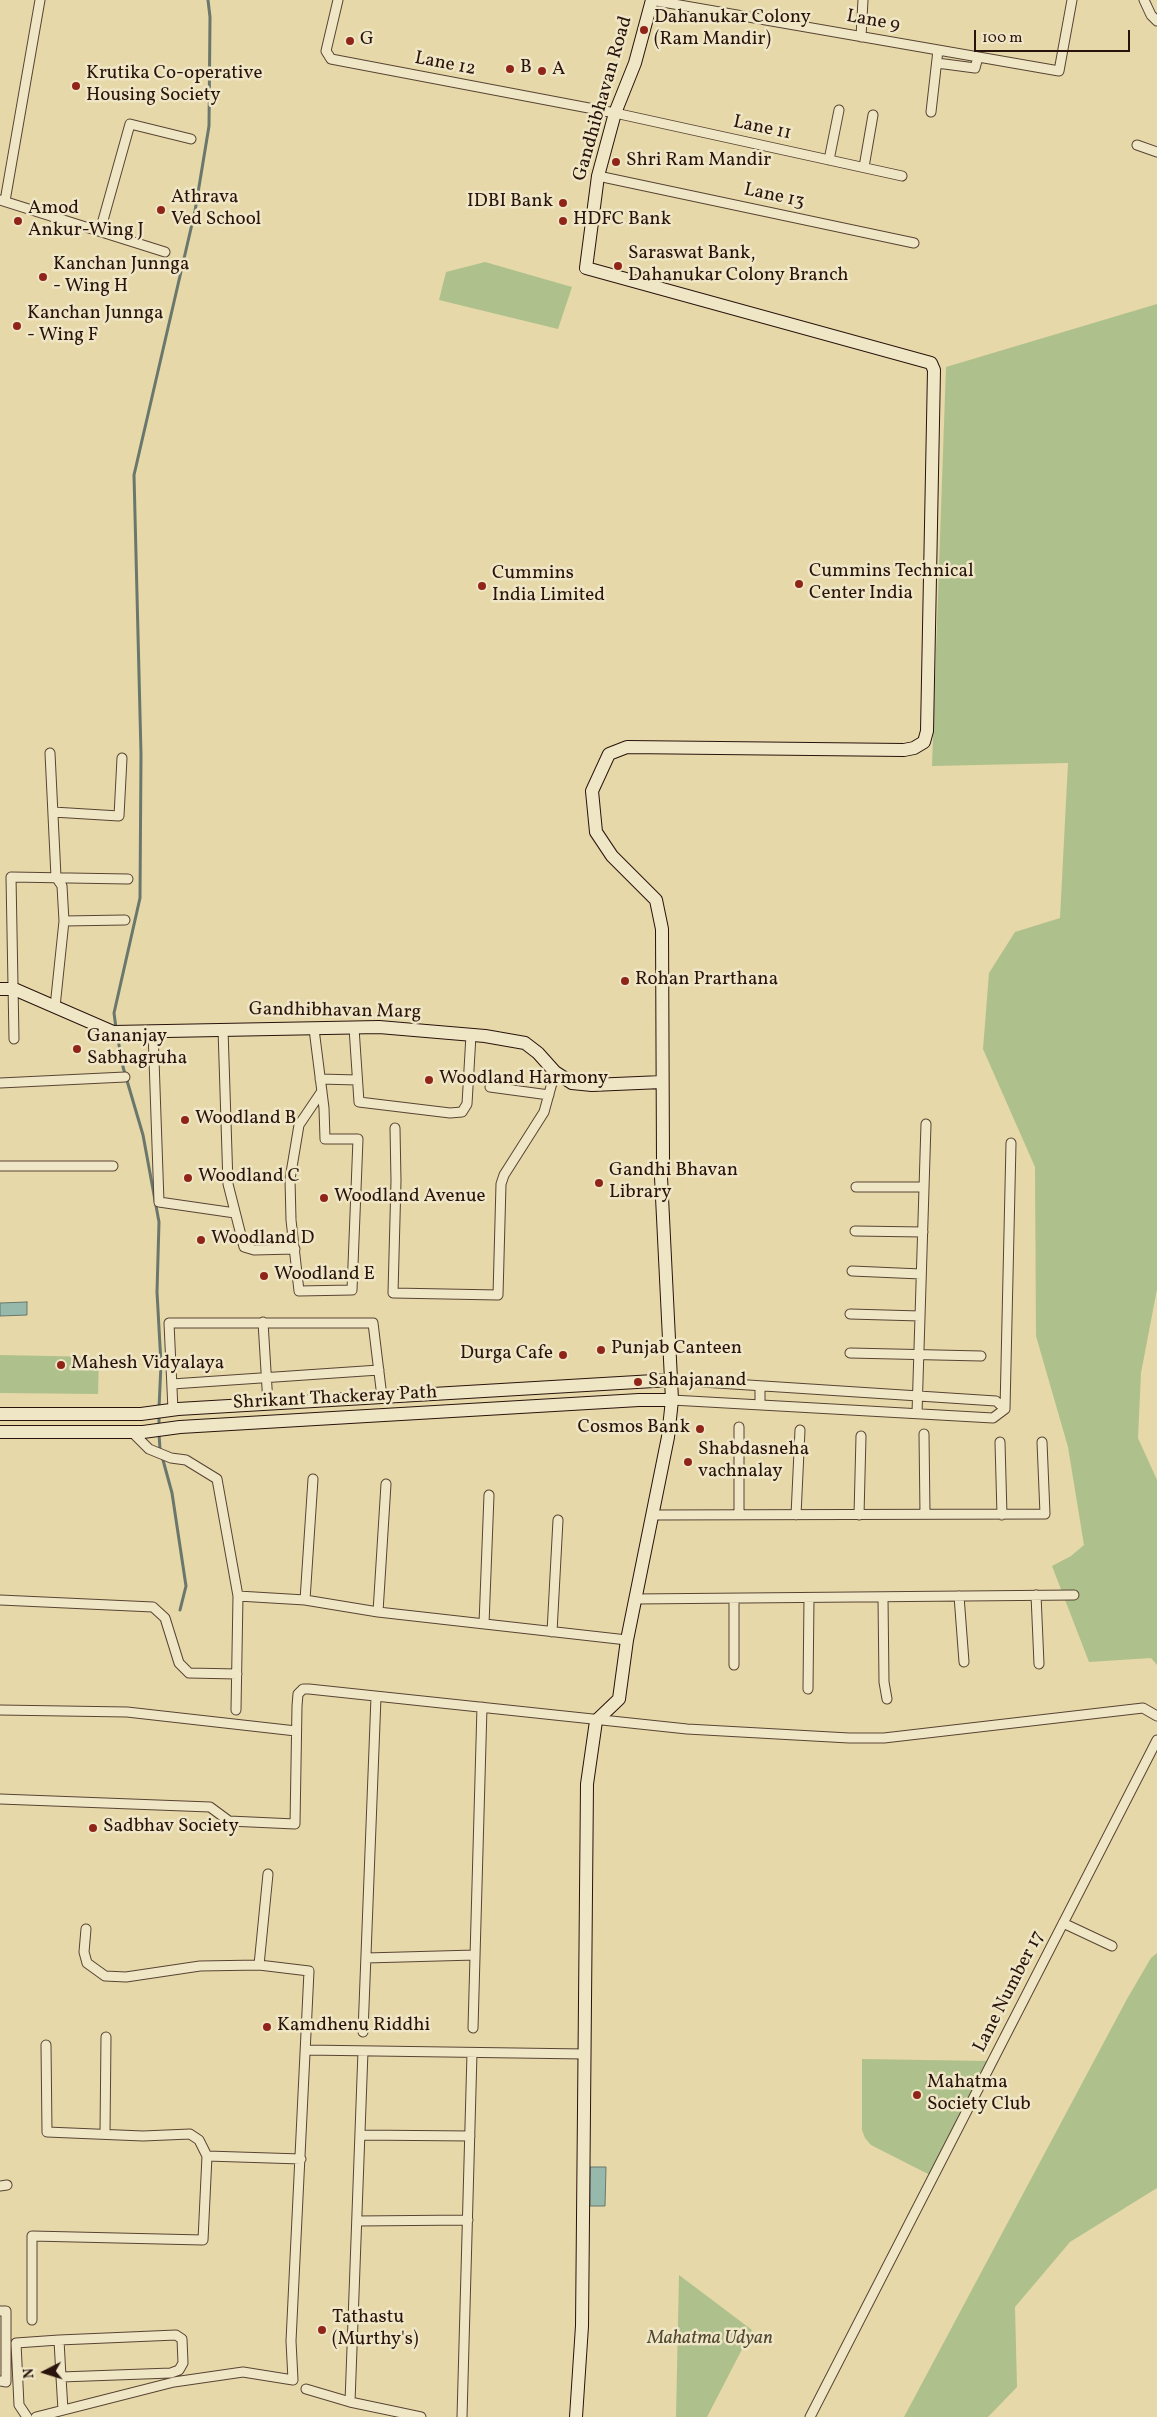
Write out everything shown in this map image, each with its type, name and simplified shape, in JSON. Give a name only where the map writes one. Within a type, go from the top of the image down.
[{"type":"street","points":[[40,0],[2,200],[165,252]]},
{"type":"street","name":"Lane 12","points":[[338,0],[326,50],[330,59],[615,113]]},
{"type":"street","name":"Gandhibhavan Road","points":[[651,0],[635,63],[615,113],[598,176],[586,268],[927,360],[931,363],[934,370],[927,731],[924,742],[914,748],[904,750],[627,747],[608,754],[592,792],[596,832],[612,856],[656,900],[662,929],[662,1082]]},
{"type":"street","name":"Lane 9","points":[[651,0],[1059,71],[1072,0]]},
{"type":"street","points":[[861,37],[864,0]]},
{"type":"street","points":[[1144,0],[1151,15],[1157,21]]},
{"type":"street","points":[[931,112],[938,50]]},
{"type":"street","points":[[937,62],[975,68],[978,57]]},
{"type":"street","points":[[829,160],[839,110]]},
{"type":"street","name":"Lane 11","points":[[615,113],[902,176]]},
{"type":"street","points":[[864,168],[873,115]]},
{"type":"street","points":[[100,232],[130,124],[191,139]]},
{"type":"street","points":[[1137,145],[1157,152]]},
{"type":"street","name":"Lane 13","points":[[598,176],[914,243]]},
{"type":"street","points":[[50,753],[56,877],[62,886],[64,921],[56,1007]]},
{"type":"street","points":[[53,812],[119,816],[122,758]]},
{"type":"street","points":[[14,1039],[11,878],[128,879]]},
{"type":"street","points":[[64,921],[124,920]]},
{"type":"street","name":"Gandhibhavan Marg","points":[[0,989],[14,989],[117,1032],[222,1029],[314,1030],[380,1027],[505,1038],[524,1043],[538,1053],[555,1072],[572,1084],[662,1082]]},
{"type":"street","points":[[354,1028],[359,1102],[450,1113],[462,1112],[467,1104],[471,1035]]},
{"type":"street","points":[[222,1029],[228,1184],[244,1248],[254,1250],[295,1249]]},
{"type":"street","points":[[314,1030],[322,1091],[325,1139],[358,1139],[352,1290],[299,1291],[290,1179],[293,1147],[299,1125],[322,1091]]},
{"type":"street","points":[[152,1031],[159,1202],[235,1213]]},
{"type":"street","points":[[395,1128],[396,1182],[392,1294],[498,1296],[500,1184],[544,1112],[555,1072]]},
{"type":"street","points":[[0,1083],[125,1076]]},
{"type":"street","points":[[320,1079],[357,1080]]},
{"type":"street","points":[[576,2417],[582,2326],[588,1784],[596,1720],[619,1699],[627,1640],[668,1437],[672,1400],[665,1300],[661,1187],[664,1162],[662,1082]]},
{"type":"street","points":[[490,1087],[549,1095]]},
{"type":"street","points":[[917,1414],[926,1124]]},
{"type":"street","points":[[1005,1409],[1011,1143]]},
{"type":"street","points":[[0,1166],[113,1166]]},
{"type":"street","points":[[856,1187],[924,1187]]},
{"type":"street","points":[[855,1231],[922,1232]]},
{"type":"street","points":[[852,1271],[921,1274]]},
{"type":"street","points":[[850,1314],[920,1316]]},
{"type":"street","points":[[262,1322],[268,1404]]},
{"type":"street","points":[[169,1410],[172,1384],[169,1323],[374,1322],[382,1397]]},
{"type":"street","points":[[850,1353],[981,1356]]},
{"type":"street","points":[[172,1384],[379,1370]]},
{"type":"street","points":[[671,1380],[918,1398],[996,1401],[1005,1409]]},
{"type":"street","name":"Shrikant Thackeray Path","points":[[0,1414],[141,1414],[169,1410],[671,1380]]},
{"type":"street","points":[[760,1386],[760,1405]]},
{"type":"street","name":"Shrikant Thackeray Path","points":[[0,1432],[138,1432],[639,1400],[672,1400]]},
{"type":"street","points":[[672,1400],[993,1418],[1005,1409]]},
{"type":"street","points":[[739,1427],[739,1515]]},
{"type":"street","points":[[796,1515],[800,1430]]},
{"type":"street","points":[[138,1432],[149,1449],[171,1458],[186,1460],[217,1479],[238,1596],[236,1710]]},
{"type":"street","points":[[924,1434],[925,1514]]},
{"type":"street","points":[[859,1515],[860,1436]]},
{"type":"street","points":[[1000,1442],[1002,1515]]},
{"type":"street","points":[[652,1515],[1044,1514],[1042,1442]]},
{"type":"street","points":[[305,1600],[313,1479]]},
{"type":"street","points":[[378,1612],[386,1484]]},
{"type":"street","points":[[484,1624],[489,1495]]},
{"type":"street","points":[[552,1632],[558,1520]]},
{"type":"street","points":[[1036,1595],[1039,1664]]},
{"type":"street","points":[[635,1600],[1074,1595]]},
{"type":"street","points":[[238,1596],[305,1600],[378,1612],[627,1640]]},
{"type":"street","points":[[959,1596],[964,1662]]},
{"type":"street","points":[[808,1689],[809,1598]]},
{"type":"street","points":[[883,1598],[884,1682],[887,1699]]},
{"type":"street","points":[[734,1599],[734,1665]]},
{"type":"street","points":[[0,1600],[154,1607],[165,1618],[179,1663],[189,1673],[237,1674]]},
{"type":"street","points":[[0,1799],[210,1807],[228,1821],[294,1824],[298,1694],[303,1689],[687,1729],[849,1738],[884,1738],[1143,1708],[1157,1716]]},
{"type":"street","points":[[364,2032],[376,1696]]},
{"type":"street","points":[[473,2028],[482,1707]]},
{"type":"street","points":[[0,1710],[126,1712],[296,1731]]},
{"type":"street","name":"Lane Number 17","points":[[810,2417],[1156,1741]]},
{"type":"street","points":[[259,1966],[268,1874]]},
{"type":"street","points":[[1063,1923],[1112,1946]]},
{"type":"street","points":[[36,2417],[174,2382],[243,2372],[292,2380],[291,2341],[309,1972],[259,1966],[200,1966],[126,1977],[105,1976],[87,1963],[84,1952],[86,1929]]},
{"type":"street","points":[[366,1958],[475,1955]]},
{"type":"street","points":[[105,2133],[106,2037]]},
{"type":"street","points":[[32,2320],[32,2236],[203,2240],[207,2156],[199,2140],[190,2134],[142,2136],[47,2132],[46,2045]]},
{"type":"street","points":[[306,2050],[585,2054]]},
{"type":"street","points":[[350,2402],[363,2051]]},
{"type":"street","points":[[462,2417],[472,2053]]},
{"type":"street","points":[[360,2134],[470,2136]]},
{"type":"street","points":[[207,2156],[301,2159]]},
{"type":"street","points":[[356,2221],[468,2220]]},
{"type":"street","points":[[0,2311],[6,2311],[6,2382],[0,2382]]},
{"type":"street","points":[[27,2417],[19,2405],[16,2343],[176,2335],[182,2339],[183,2363],[179,2370],[171,2373],[61,2377]]},
{"type":"street","points":[[59,2340],[63,2410]]},
{"type":"street","points":[[306,2389],[350,2402],[421,2417]]},
{"type":"green space","points":[[485,262],[572,287],[558,329],[439,300],[446,272]]},
{"type":"green space","points":[[1157,304],[1157,1289],[1141,1373],[1138,1438],[1157,1480],[1157,1665],[1151,1658],[1089,1662],[1052,1566],[1071,1556],[1084,1545],[1068,1447],[1036,1336],[1035,1167],[983,1049],[989,973],[1015,932],[1060,918],[1068,763],[932,766],[946,367]]},
{"type":"green space","points":[[0,1355],[99,1357],[98,1394],[0,1393]]},
{"type":"green space","points":[[1157,1953],[1157,2188],[1070,2242],[1015,2307],[1017,2387],[988,2417],[904,2417],[1127,1999],[1151,1958]]},
{"type":"green space","name":"Mahatma Society Club","points":[[862,2059],[989,2061],[930,2175],[871,2145],[865,2138],[862,2130]]},
{"type":"green space","name":"Mahatma Udyan","points":[[679,2275],[752,2330],[707,2417],[676,2417]]},
{"type":"shaded area","points":[[27,1302],[27,1315],[0,1316],[0,1303]]},
{"type":"shaded area","points":[[590,2167],[606,2167],[605,2206],[590,2206]]},
{"type":"waterway","points":[[116,1028],[114,1013],[140,898],[141,754],[134,475],[195,211],[209,126],[210,17],[208,0]]},
{"type":"waterway","points":[[117,1034],[123,1067],[143,1135],[159,1222],[157,1292],[161,1364],[159,1408]]},
{"type":"waterway","points":[[159,1414],[159,1428]]},
{"type":"waterway","points":[[159,1434],[160,1449],[172,1493],[186,1586],[180,1610]]},
{"type":"place","name":"Dahanukar Colony (Ram Mandir)","points":[[644,30]]},
{"type":"place","name":"G","points":[[350,41]]},
{"type":"place","name":"B","points":[[510,69]]},
{"type":"place","name":"A","points":[[542,71]]},
{"type":"place","name":"Krutika Co-operative Housing Society","points":[[76,86]]},
{"type":"place","name":"Shri Ram Mandir","points":[[616,162]]},
{"type":"place","name":"IDBI Bank","points":[[563,203]]},
{"type":"place","name":"Athrava Ved School","points":[[161,210]]},
{"type":"place","name":"Amod Ankur-Wing J","points":[[18,221]]},
{"type":"place","name":"HDFC Bank","points":[[563,221]]},
{"type":"place","name":"Saraswat Bank, Dahanukar Colony Branch","points":[[618,266]]},
{"type":"place","name":"Kanchan Junnga - Wing H","points":[[43,277]]},
{"type":"place","name":"Kanchan Junnga - Wing F","points":[[17,326]]},
{"type":"place","name":"Cummins Technical Center India","points":[[799,584]]},
{"type":"place","name":"Cummins India Limited","points":[[482,586]]},
{"type":"place","name":"Rohan Prarthana","points":[[625,981]]},
{"type":"place","name":"Gananjay Sabhagruha","points":[[77,1049]]},
{"type":"place","name":"Woodland Harmony","points":[[429,1080]]},
{"type":"place","name":"Woodland B","points":[[185,1120]]},
{"type":"place","name":"Woodland C","points":[[188,1178]]},
{"type":"place","name":"Gandhi Bhavan Library","points":[[599,1183]]},
{"type":"place","name":"Woodland Avenue","points":[[324,1198]]},
{"type":"place","name":"Woodland D","points":[[201,1240]]},
{"type":"place","name":"Woodland E","points":[[264,1276]]},
{"type":"place","name":"Punjab Canteen","points":[[601,1350]]},
{"type":"place","name":"Durga Cafe","points":[[563,1355]]},
{"type":"place","name":"Mahesh Vidyalaya","points":[[61,1365]]},
{"type":"place","name":"Sahajanand","points":[[638,1382]]},
{"type":"place","name":"Cosmos Bank","points":[[700,1429]]},
{"type":"place","name":"Shabdasneha vachnalay","points":[[688,1462]]},
{"type":"place","name":"Sadbhav Society","points":[[93,1828]]},
{"type":"place","name":"Kamdhenu Riddhi","points":[[267,2027]]},
{"type":"place","name":"Mahatma Society Club","points":[[917,2095]]},
{"type":"place","name":"Tathastu (Murthy's)","points":[[322,2330]]}]
